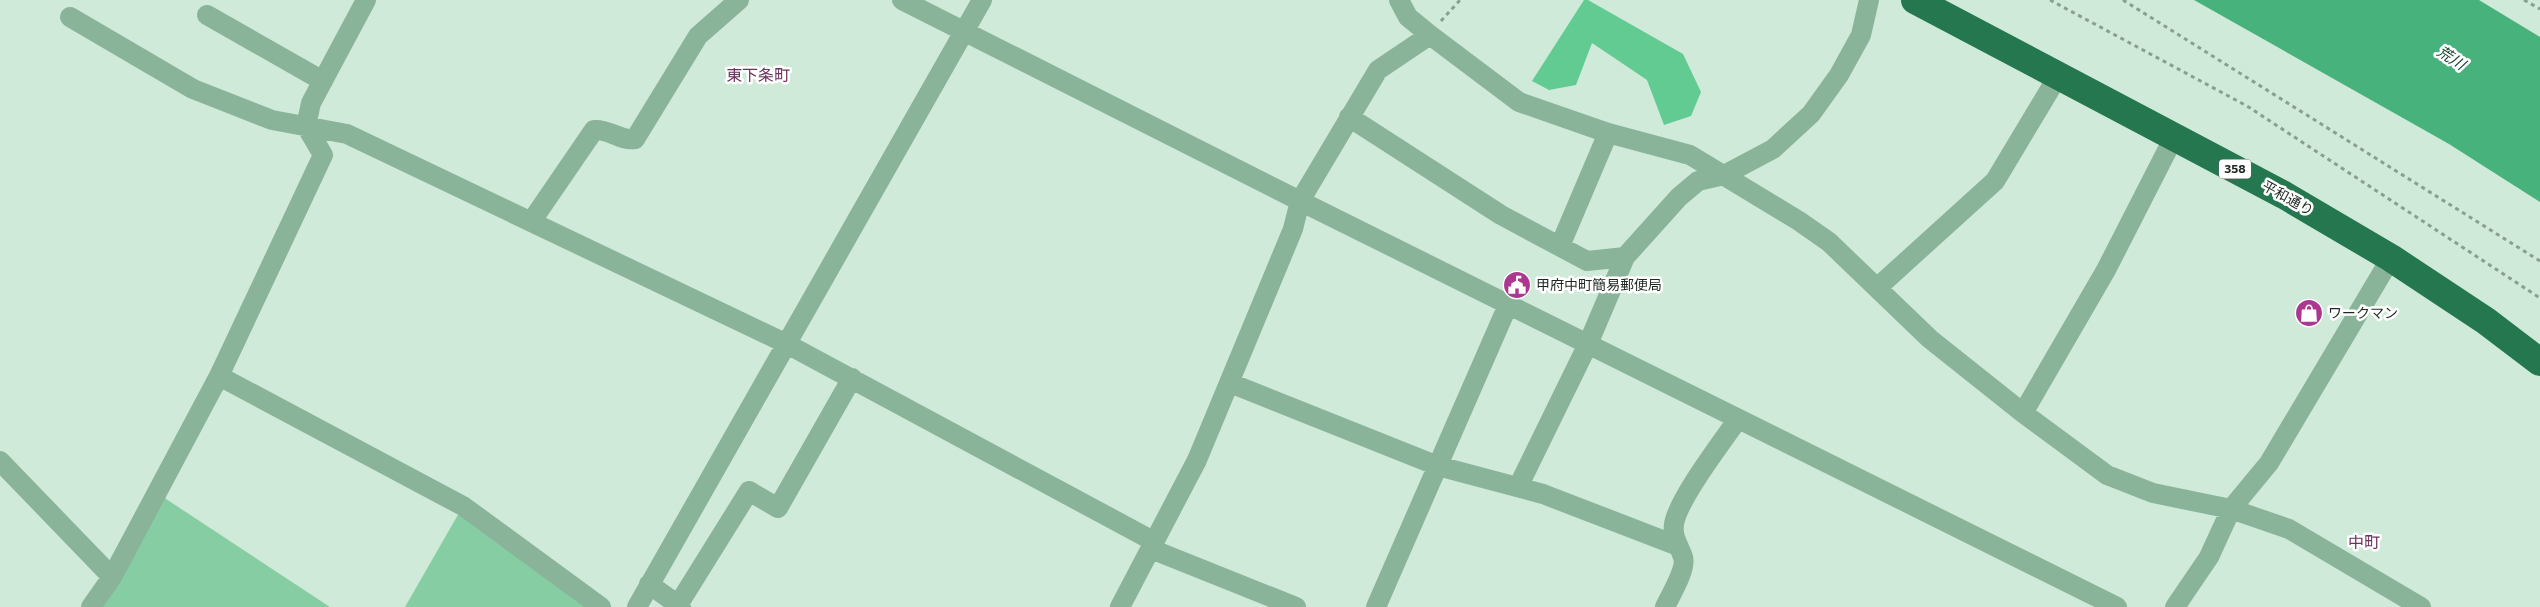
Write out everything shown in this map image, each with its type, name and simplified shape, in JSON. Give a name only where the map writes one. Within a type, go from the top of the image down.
[{"type":"highway","name":"平和通り","points":[[1916,0],[2284,195],[2391,258],[2486,321],[2540,362]]},
{"type":"street","points":[[91,607],[112,577],[219,376],[323,155],[306,126],[311,103],[366,0]]},
{"type":"street","points":[[531,222],[594,130],[606,130],[626,140],[634,139],[698,36],[739,0]]},
{"type":"street","points":[[902,0],[1508,305],[2117,607]]},
{"type":"street","points":[[637,607],[785,343],[982,0]]},
{"type":"street","points":[[1400,0],[1408,17],[1519,102],[1608,133],[1690,155],[1829,242],[1930,339],[2023,413],[2107,475],[2153,493],[2232,509],[2289,529],[2421,607]]},
{"type":"street","points":[[1518,488],[1588,344],[1625,257],[1679,197],[1698,181],[1724,175],[1773,149],[1811,114],[1839,75],[1861,35],[1869,0]]},
{"type":"street","points":[[207,15],[323,81]]},
{"type":"street","points":[[70,17],[193,88],[272,120],[347,134],[785,343],[852,378],[1153,545],[1296,607]]},
{"type":"street","points":[[1120,607],[1197,460],[1293,229],[1300,201],[1378,70],[1430,35]]},
{"type":"street","points":[[1878,287],[1995,181],[2058,76]]},
{"type":"street","points":[[1349,117],[1501,215],[1587,261],[1625,257]]},
{"type":"street","points":[[1560,246],[1608,133]]},
{"type":"street","points":[[2023,413],[2106,270],[2174,137]]},
{"type":"street","points":[[2175,607],[2209,557],[2232,509],[2269,463],[2391,258]]},
{"type":"street","points":[[1376,607],[1508,305]]},
{"type":"street","points":[[219,376],[463,506],[601,607]]},
{"type":"street","points":[[649,584],[680,606],[749,490],[778,508],[852,378]]},
{"type":"street","points":[[1230,383],[1438,466],[1551,497],[1678,546]]},
{"type":"street","points":[[1664,607],[1679,577],[1684,559],[1674,538],[1674,523],[1690,491],[1738,419]]},
{"type":"street","points":[[0,461],[112,577]]},
{"type":"path","points":[[1430,35],[1460,0]]},
{"type":"path","points":[[2050,0],[2247,106],[2540,298]]},
{"type":"path","points":[[2123,0],[2540,261]]},
{"type":"path","points":[[2524,0],[2540,10]]},
{"type":"shaded area","points":[[1584,0],[1588,0],[1683,54],[1701,92],[1691,116],[1664,125],[1647,80],[1592,43],[1576,85],[1549,90],[1532,81]]},
{"type":"shaded area","points":[[157,493],[330,607],[91,607]]},
{"type":"shaded area","points":[[463,506],[601,607],[405,607]]},
{"type":"water","name":"荒川","points":[[2194,0],[2479,0],[2540,37],[2540,202],[2449,144]]},
{"type":"place","name":"甲府中町簡易郵便局","points":[[1517,285]]},
{"type":"place","name":"ワークマン","points":[[2309,313]]},
{"type":"district","name":"東下条町","points":[[758,75]]},
{"type":"district","name":"中町","points":[[2364,542]]}]
